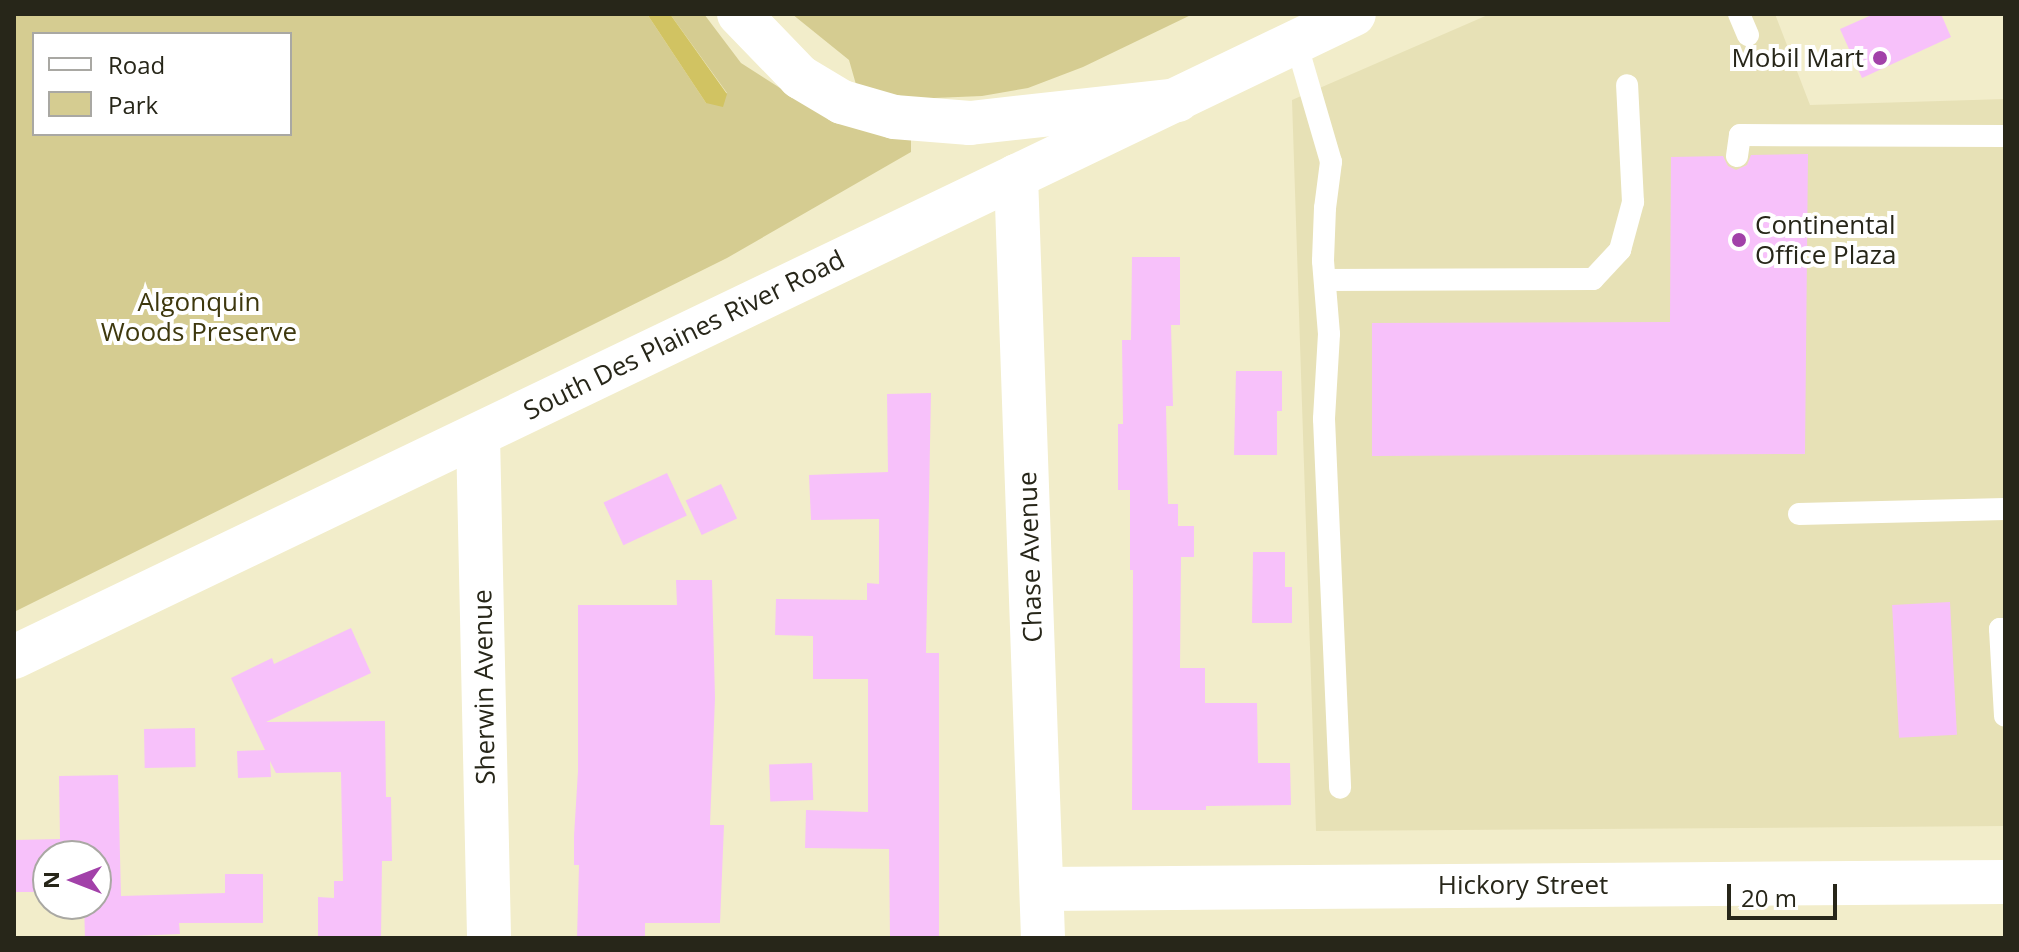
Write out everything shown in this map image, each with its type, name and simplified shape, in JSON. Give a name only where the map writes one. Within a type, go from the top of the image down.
[{"type":"main road","points":[[739,14],[800,77],[842,102],[894,117],[970,123],[1178,100]]},
{"type":"main road","name":"South Des Plaines River Road","points":[[14,657],[1354,14]]},
{"type":"main road","name":"Chase Avenue","points":[[1016,176],[1043,938]]},
{"type":"main road","name":"Sherwin Avenue","points":[[478,436],[489,938]]},
{"type":"main road","name":"Hickory Street","points":[[1042,889],[2005,882]]},
{"type":"lane","points":[[1739,14],[1748,35]]},
{"type":"lane","points":[[1296,42],[1331,162],[1325,208],[1329,334],[1324,419],[1340,788]]},
{"type":"lane","points":[[1325,280],[1593,279],[1620,250],[1633,202],[1627,85]]},
{"type":"lane","points":[[1737,156],[1740,135],[2005,136]]},
{"type":"lane","points":[[1799,514],[2005,509]]},
{"type":"lane","points":[[2005,629],[2000,629],[2005,716]]},
{"type":"shaded area","points":[[647,14],[670,14],[727,94],[723,107],[706,103]]},
{"type":"shaded area","points":[[1490,14],[1775,14],[1810,105],[2005,99],[2005,826],[1316,831],[1292,100]]},
{"type":"green space","name":"Algonquin Woods Preserve","points":[[14,14],[647,14],[706,103],[727,93],[670,14],[704,14],[741,63],[813,109],[911,137],[911,152],[727,258],[14,612]]},
{"type":"green space","points":[[792,14],[1193,14],[1083,67],[1028,88],[982,96],[910,99],[857,88],[849,60]]},
{"type":"building","name":"Mobil Mart","points":[[1874,14],[1941,14],[1951,37],[1862,78],[1840,29]]},
{"type":"building","name":"Continental Office Plaza","points":[[1808,154],[1805,454],[1372,456],[1372,323],[1670,322],[1671,157],[1723,156],[1728,166],[1736,170],[1747,165],[1751,155]]},
{"type":"building","points":[[1132,257],[1180,257],[1180,325],[1171,325],[1173,406],[1166,406],[1168,504],[1178,504],[1178,526],[1194,526],[1194,557],[1181,557],[1180,668],[1205,668],[1205,703],[1257,703],[1258,763],[1290,763],[1291,805],[1132,810],[1133,570],[1130,570],[1130,490],[1118,490],[1118,424],[1123,424],[1122,340],[1131,340]]},
{"type":"building","points":[[1236,371],[1282,371],[1282,411],[1277,411],[1277,455],[1234,455]]},
{"type":"building","points":[[931,393],[926,653],[939,653],[939,938],[890,938],[889,849],[805,848],[806,810],[868,812],[868,679],[813,679],[813,636],[775,635],[776,599],[867,600],[867,583],[879,584],[879,519],[811,520],[809,475],[888,472],[887,394]]},
{"type":"building","points":[[667,473],[687,516],[623,545],[604,503]]},
{"type":"building","points":[[721,484],[737,518],[702,535],[686,500]]},
{"type":"building","points":[[1253,552],[1285,552],[1285,587],[1292,587],[1292,623],[1252,623]]},
{"type":"building","points":[[676,580],[712,580],[715,698],[710,825],[724,825],[720,923],[645,923],[645,938],[577,938],[579,865],[574,865],[574,836],[578,771],[578,605],[677,605]]},
{"type":"building","points":[[1950,602],[1957,735],[1899,738],[1892,605]]},
{"type":"building","points":[[351,628],[371,673],[266,722],[385,721],[386,797],[391,797],[392,861],[382,861],[381,938],[318,938],[318,897],[334,898],[334,881],[343,881],[341,772],[276,773],[270,761],[271,777],[238,778],[237,751],[265,750],[231,678],[272,658],[274,664]]},
{"type":"building","points":[[195,728],[196,767],[145,768],[144,729]]},
{"type":"building","points":[[812,763],[813,800],[770,801],[769,765]]},
{"type":"building","points":[[118,775],[121,896],[225,893],[225,874],[263,874],[263,923],[179,923],[180,934],[85,938],[84,920],[112,920],[112,840],[32,840],[32,892],[14,892],[14,840],[60,839],[59,776]]},
{"type":"place","name":"Mobil Mart","points":[[1880,58]]},
{"type":"place","name":"Continental Office Plaza","points":[[1739,240]]}]
